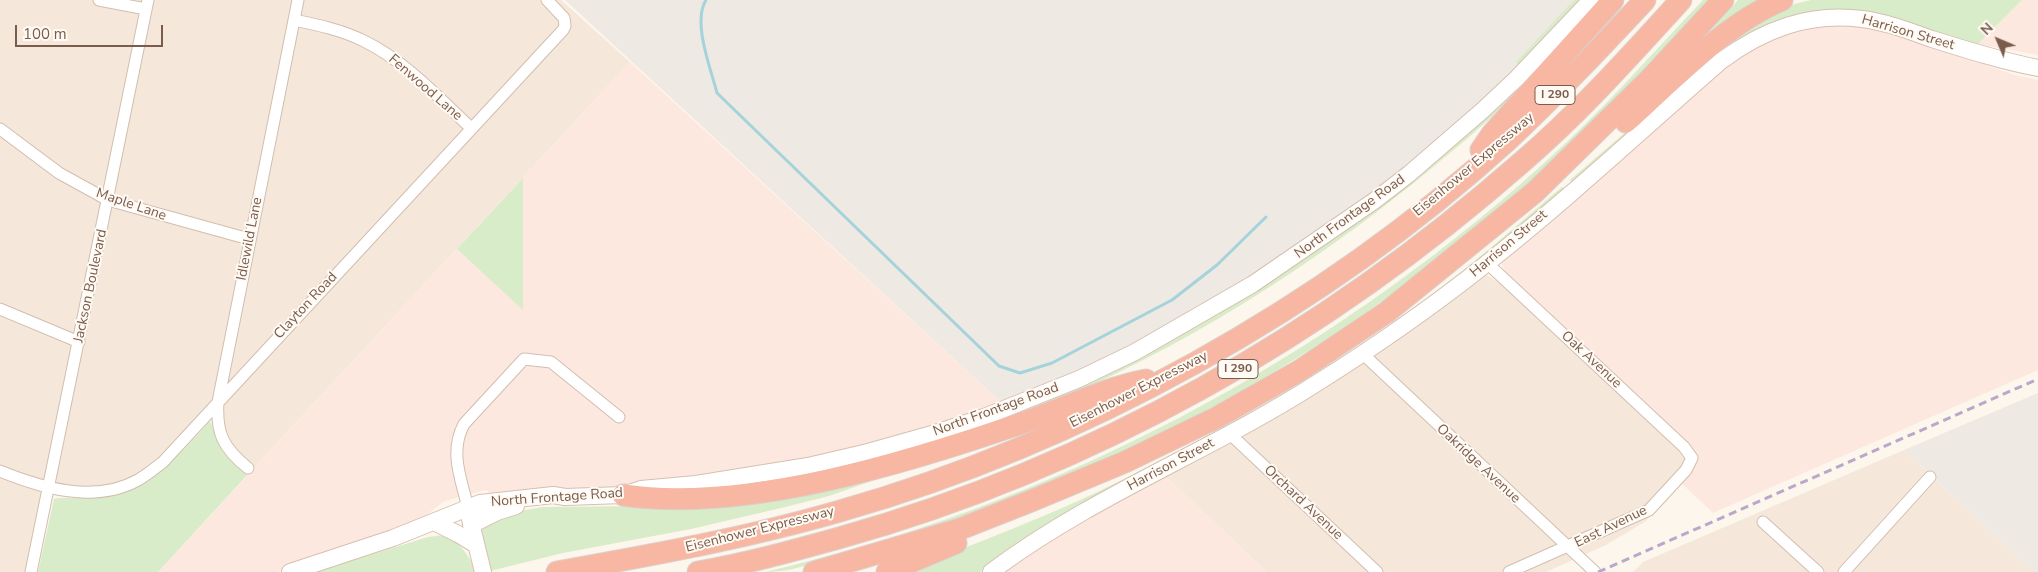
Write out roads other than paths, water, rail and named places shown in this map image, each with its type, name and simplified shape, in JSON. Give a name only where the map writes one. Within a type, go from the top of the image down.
[{"type":"highway","points":[[1458,182],[1492,134],[1613,0]]},
{"type":"highway","name":"Eisenhower Expressway","points":[[557,572],[679,550],[746,535],[840,511],[897,493],[1033,442],[1116,404],[1171,376],[1277,314],[1343,270],[1458,182],[1506,142],[1560,90],[1645,0]]},
{"type":"highway","name":"Eisenhower Expressway","points":[[698,572],[768,557],[870,530],[980,492],[1025,474],[1150,416],[1248,363],[1309,325],[1375,280],[1524,161],[1574,114],[1682,0]]},
{"type":"highway","points":[[814,572],[960,529],[1125,462],[1216,418],[1299,371],[1387,312],[1535,192],[1650,79],[1723,0]]},
{"type":"highway","points":[[1535,192],[1567,174],[1725,34],[1756,12],[1782,0]]},
{"type":"highway","points":[[623,495],[682,498],[797,485],[910,459],[1037,418],[1122,384],[1171,376]]},
{"type":"highway","points":[[887,572],[1107,479],[1125,462]]},
{"type":"main road","name":"North Frontage Road","points":[[290,572],[434,522],[480,503],[553,495],[566,498],[623,495],[641,489],[696,484],[789,470],[885,448],[984,417],[1079,379],[1135,352],[1260,280],[1342,224],[1409,174],[1483,110],[1517,78],[1591,0]]},
{"type":"main road","name":"Harrison Street","points":[[991,572],[1036,540],[1097,504],[1280,406],[1363,354],[1487,263],[1721,62],[1742,46],[1763,34],[1783,26],[1823,18],[1862,19],[1881,22],[1985,56],[2038,68]]},
{"type":"main road","points":[[471,525],[497,512],[516,506],[566,498]]},
{"type":"main road","points":[[468,508],[483,572]]},
{"type":"main road","points":[[434,522],[476,545]]},
{"type":"street","points":[[99,0],[147,5]]},
{"type":"street","name":"Idlewild Lane","points":[[248,468],[230,452],[223,441],[217,419],[218,402],[298,0]]},
{"type":"street","name":"Clayton Road","points":[[0,471],[49,489],[84,492],[116,488],[137,481],[163,462],[562,30],[565,22],[562,14],[547,0]]},
{"type":"street","name":"Jackson Boulevard","points":[[31,572],[147,5]]},
{"type":"street","name":"Fenwood Lane","points":[[294,20],[325,27],[364,41],[378,49],[412,73],[471,128]]},
{"type":"street","name":"Maple Lane","points":[[0,129],[59,173],[108,200],[249,239]]},
{"type":"street","name":"Oak Avenue","points":[[1487,263],[1684,447],[1692,458]]},
{"type":"street","points":[[0,309],[79,342]]},
{"type":"street","name":"Oakridge Avenue","points":[[1363,354],[1567,548],[1595,572]]},
{"type":"street","points":[[468,508],[458,464],[456,448],[458,436],[464,424],[524,359],[551,362],[619,417]]},
{"type":"street","name":"Orchard Avenue","points":[[1230,434],[1376,572]]},
{"type":"street","name":"East Avenue","points":[[1509,572],[1567,548],[1649,510],[1686,470],[1692,458]]},
{"type":"street","points":[[1844,572],[1930,477]]},
{"type":"street","points":[[1763,522],[1818,572]]},
{"type":"waterway","points":[[706,0],[702,9],[702,33],[717,93],[999,366],[1020,373],[1052,363],[1172,300],[1217,265],[1266,217]]},
{"type":"railway","points":[[1598,572],[2038,379]]}]
